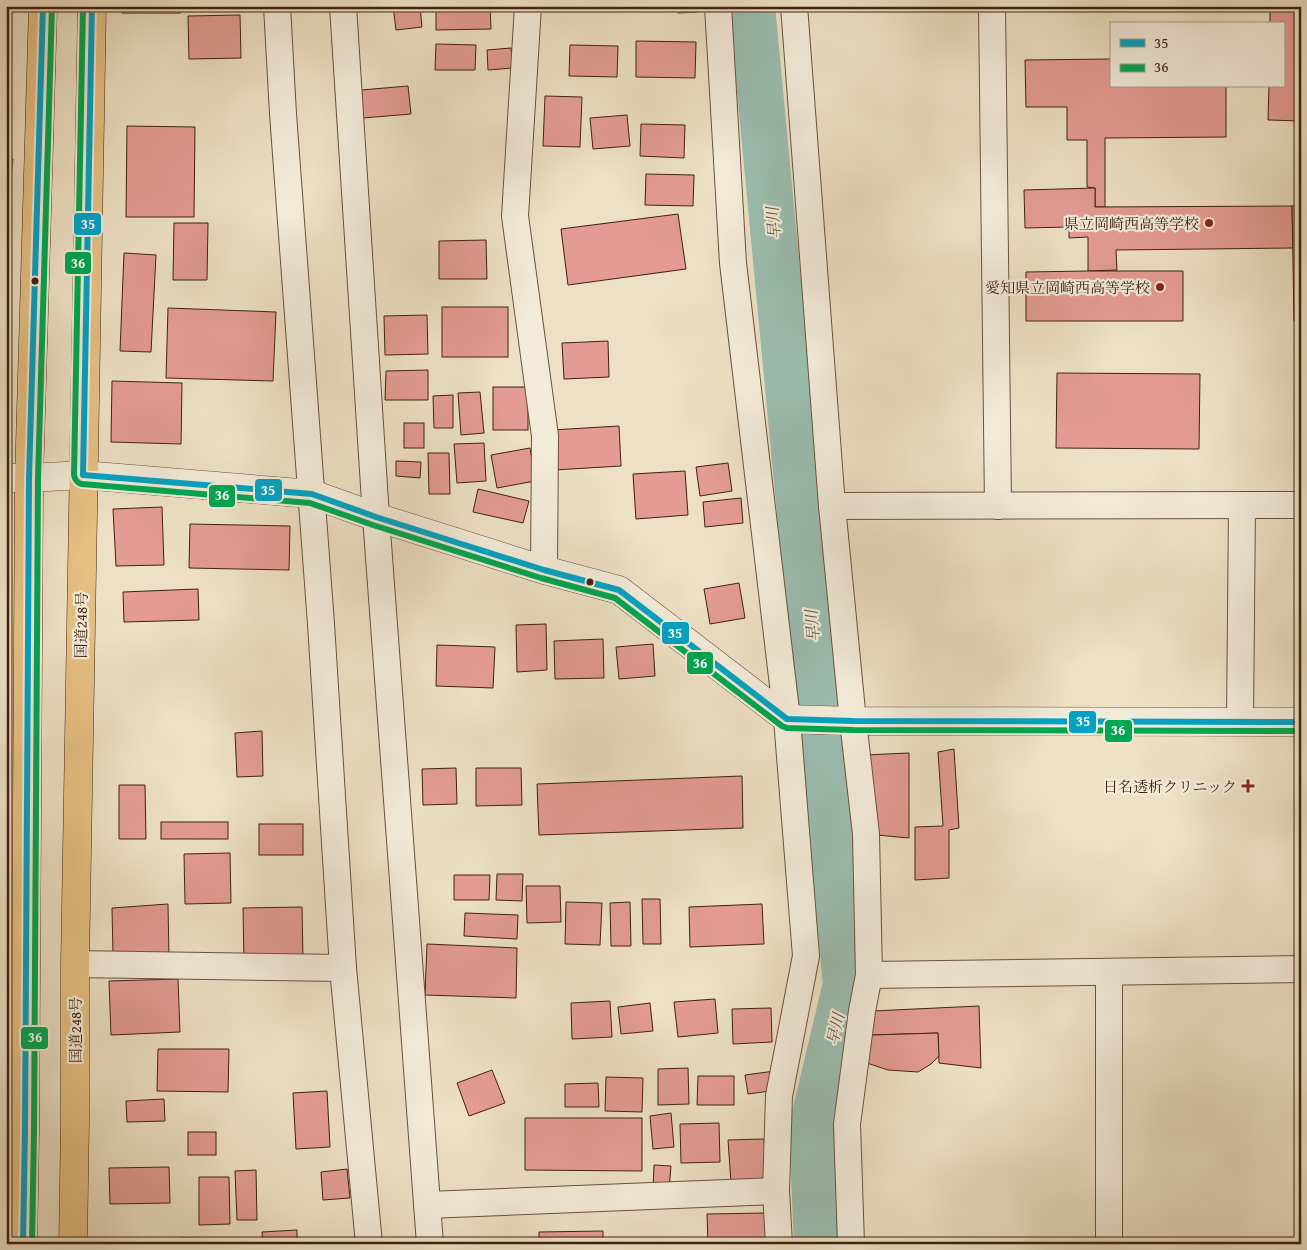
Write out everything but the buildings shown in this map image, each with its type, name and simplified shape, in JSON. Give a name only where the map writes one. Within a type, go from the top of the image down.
[{"type":"highway","points":[[23,1244],[15,1130],[18,478],[43,6]]},
{"type":"highway","name":"国道248号","points":[[73,1244],[83,475],[92,6]]},
{"type":"street","points":[[277,6],[321,624],[343,968],[369,1244]]},
{"type":"street","points":[[343,6],[376,517],[430,1244]]},
{"type":"street","points":[[528,6],[515,216],[545,436],[544,570]]},
{"type":"street","points":[[718,6],[732,263],[787,719],[806,956],[778,1096],[776,1192],[779,1244]]},
{"type":"street","points":[[794,6],[832,506],[866,834],[869,975],[862,1012],[847,1124],[852,1244]]},
{"type":"street","points":[[992,6],[998,506]]},
{"type":"street","points":[[18,478],[83,475],[312,494],[376,517],[544,570],[619,590],[787,719],[853,721],[1301,722]]},
{"type":"street","points":[[832,506],[1301,504]]},
{"type":"street","points":[[1240,721],[1242,505]]},
{"type":"street","points":[[76,964],[343,968]]},
{"type":"street","points":[[869,975],[1301,969]]},
{"type":"street","points":[[1109,972],[1109,1244]]},
{"type":"street","points":[[427,1205],[776,1192]]},
{"type":"waterway","name":"早川","points":[[752,6],[846,984],[812,1127],[817,1244]]},
{"type":"transit line","name":"35","points":[[23,1244],[29,478],[43,6]]},
{"type":"transit line","name":"36","points":[[32,1244],[38,478],[52,6]]},
{"type":"transit line","name":"36","points":[[83,6],[74,475],[79,483],[310,503],[541,578],[615,598],[787,728],[853,730],[1301,731]]},
{"type":"transit line","name":"35","points":[[92,6],[83,475],[312,494],[376,517],[544,570],[619,590],[787,719],[853,721],[1301,722]]},
{"type":"place","name":"県立岡崎西高等学校","points":[[1209,223]]},
{"type":"place","name":"愛知県立岡崎西高等学校","points":[[1160,287]]},
{"type":"place","name":"日名透析クリニック","points":[[1248,786]]}]
